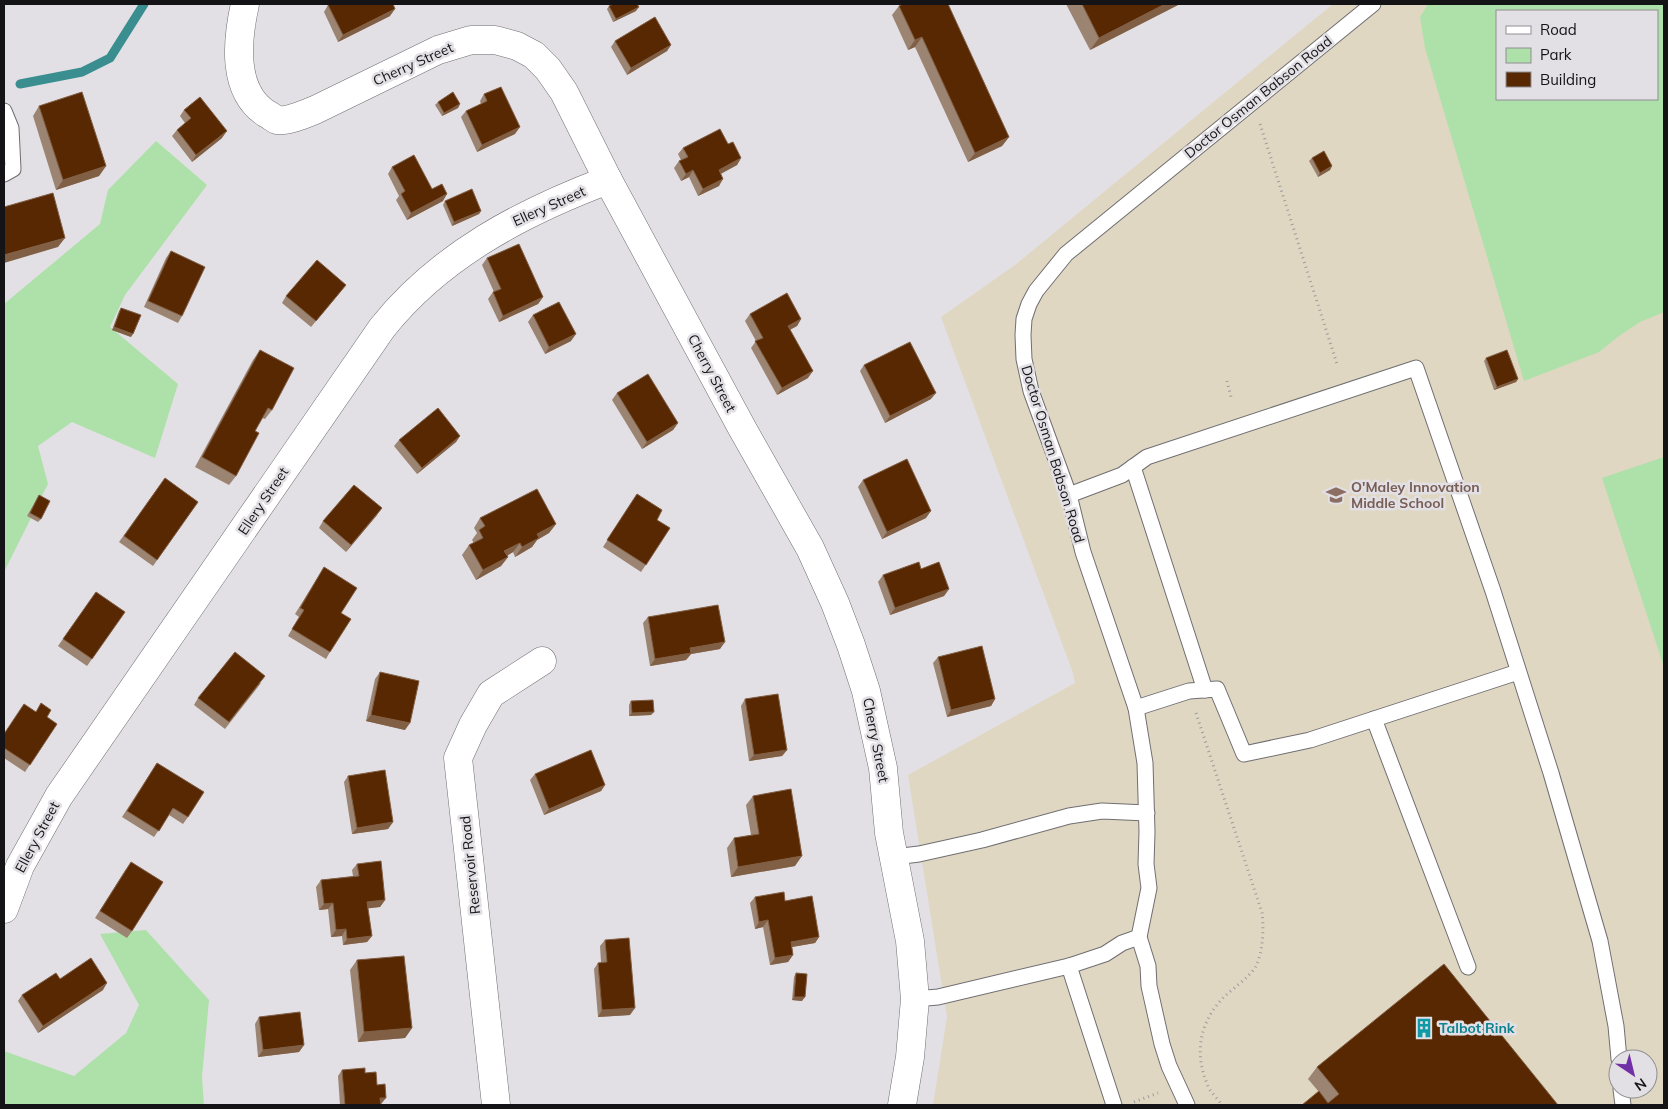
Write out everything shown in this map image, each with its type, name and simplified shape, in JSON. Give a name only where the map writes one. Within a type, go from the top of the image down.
[{"type":"street","name":"Cherry Street","points":[[245,4],[239,33],[239,68],[246,91],[258,108],[278,120],[295,118],[438,50],[471,40],[494,40],[517,46],[534,55],[548,68],[564,92],[608,180],[742,428],[810,548],[836,603],[866,691],[883,768],[889,833],[910,941],[915,999],[910,1057],[902,1105]]},
{"type":"street","name":"Ellery Street","points":[[4,908],[20,866],[59,796],[395,311],[427,281],[484,239],[509,224],[565,196],[608,180]]},
{"type":"street","name":"Reservoir Road","points":[[496,1105],[458,758],[473,725],[491,694],[542,661]]},
{"type":"lane","name":"Doctor Osman Babson Road","points":[[1139,936],[1149,888],[1146,864],[1147,813],[1145,763],[1136,708],[1083,552],[1069,495],[1031,391],[1024,359],[1024,319],[1036,291],[1066,254],[1373,4]]},
{"type":"lane","points":[[4,111],[11,128],[13,169],[4,174]]},
{"type":"lane","points":[[1069,495],[1122,476],[1147,457],[1416,368],[1493,591],[1551,774],[1600,941],[1616,1026],[1618,1049]]},
{"type":"lane","points":[[1133,467],[1205,690]]},
{"type":"lane","points":[[1136,708],[1189,691],[1217,689],[1244,754],[1310,740],[1518,672]]},
{"type":"lane","points":[[1374,719],[1468,967]]},
{"type":"lane","points":[[894,857],[919,854],[973,842],[1069,816],[1102,811],[1147,813]]},
{"type":"lane","points":[[915,999],[938,997],[1069,966],[1105,954],[1122,943],[1139,936],[1148,966],[1149,986],[1162,1044],[1169,1066],[1187,1105]]},
{"type":"lane","points":[[1069,966],[1114,1105]]},
{"type":"path","points":[[1247,105],[1261,125],[1337,364]]},
{"type":"path","points":[[1227,382],[1231,397]]},
{"type":"path","points":[[1193,705],[1262,913],[1264,925],[1256,966],[1211,1011],[1203,1033],[1200,1047],[1202,1064],[1209,1087],[1222,1105]]},
{"type":"shaded area","name":"O'Maley Innovation Middle School","points":[[1333,4],[1664,4],[1664,1105],[933,1105],[947,1017],[908,775],[1075,683],[1073,673],[941,317],[1015,265]]},
{"type":"green space","points":[[1428,4],[1664,4],[1664,312],[1640,322],[1599,352],[1524,381],[1425,48],[1420,17]]},
{"type":"green space","points":[[156,141],[207,185],[125,295],[110,327],[178,384],[155,458],[72,422],[38,446],[48,484],[4,572],[4,304],[100,224],[108,190]]},
{"type":"green space","points":[[1664,457],[1664,667],[1602,478]]},
{"type":"green space","points":[[146,930],[209,1000],[202,1077],[204,1105],[4,1105],[4,1051],[74,1076],[126,1033],[139,1005],[100,934]]},
{"type":"building","points":[[393,4],[395,9],[343,35],[328,5]]},
{"type":"building","points":[[613,4],[637,4],[639,7],[616,19],[609,6]]},
{"type":"building","points":[[903,4],[948,4],[1009,137],[975,153],[922,37],[915,40],[899,6]]},
{"type":"building","points":[[1082,4],[1165,4],[1099,38]]},
{"type":"building","points":[[655,17],[671,45],[631,68],[615,41]]},
{"type":"building","points":[[501,87],[520,127],[482,145],[466,111],[487,101],[484,94]]},
{"type":"building","points":[[82,92],[106,166],[63,180],[39,106]]},
{"type":"building","points":[[453,92],[460,104],[444,113],[438,102]]},
{"type":"building","points":[[200,97],[227,131],[196,155],[177,130],[191,118],[184,110]]},
{"type":"building","points":[[720,129],[728,144],[733,142],[741,158],[719,170],[723,179],[703,189],[693,170],[686,174],[679,161],[688,157],[683,148]]},
{"type":"building","points":[[1324,151],[1332,166],[1320,173],[1312,158]]},
{"type":"building","points":[[414,155],[432,189],[442,184],[447,194],[411,213],[401,194],[405,191],[392,167]]},
{"type":"building","points":[[472,189],[481,211],[454,222],[445,201]]},
{"type":"building","points":[[53,193],[65,238],[4,255],[4,207]]},
{"type":"building","points":[[519,244],[543,297],[503,316],[493,292],[501,289],[487,258]]},
{"type":"building","points":[[171,251],[205,267],[182,316],[148,301]]},
{"type":"building","points":[[317,260],[346,285],[316,321],[286,296]]},
{"type":"building","points":[[787,293],[801,319],[788,326],[813,371],[782,388],[755,341],[763,338],[750,314]]},
{"type":"building","points":[[559,302],[576,334],[549,347],[533,315]]},
{"type":"building","points":[[121,308],[141,315],[133,334],[114,327]]},
{"type":"building","points":[[910,342],[936,393],[890,416],[864,365]]},
{"type":"building","points":[[260,350],[294,368],[272,410],[268,408],[255,431],[259,433],[236,476],[202,457]]},
{"type":"building","points":[[1507,350],[1518,379],[1497,387],[1486,358]]},
{"type":"building","points":[[648,374],[678,423],[647,442],[617,393]]},
{"type":"building","points":[[438,408],[460,436],[422,468],[399,440]]},
{"type":"building","points":[[907,459],[931,511],[887,532],[863,480]]},
{"type":"building","points":[[165,478],[198,502],[157,560],[124,536]]},
{"type":"building","points":[[354,485],[382,508],[351,545],[323,521]]},
{"type":"building","points":[[537,489],[556,524],[537,534],[539,538],[522,547],[520,543],[504,551],[508,557],[483,570],[469,545],[483,538],[479,530],[485,526],[480,518]]},
{"type":"building","points":[[637,494],[662,510],[657,520],[670,528],[646,565],[607,540]]},
{"type":"building","points":[[39,495],[50,501],[41,519],[30,513]]},
{"type":"building","points":[[919,562],[921,569],[939,562],[949,589],[895,608],[883,575]]},
{"type":"building","points":[[324,567],[357,588],[341,613],[351,619],[330,652],[292,629],[304,610],[300,608]]},
{"type":"building","points":[[96,592],[125,612],[92,659],[63,639]]},
{"type":"building","points":[[718,605],[725,642],[690,648],[691,653],[655,659],[648,617]]},
{"type":"building","points":[[982,646],[995,699],[951,710],[938,657]]},
{"type":"building","points":[[235,652],[265,676],[229,722],[198,698]]},
{"type":"building","points":[[380,672],[419,681],[410,723],[371,715]]},
{"type":"building","points":[[778,694],[787,750],[754,755],[745,699]]},
{"type":"building","points":[[653,700],[654,712],[632,713],[631,701]]},
{"type":"building","points":[[41,703],[51,710],[47,717],[57,724],[30,765],[4,748],[4,734],[24,704],[36,712]]},
{"type":"building","points":[[591,750],[605,785],[549,809],[535,774]]},
{"type":"building","points":[[157,763],[204,792],[188,817],[173,808],[159,831],[127,811]]},
{"type":"building","points":[[385,770],[393,822],[357,828],[348,776]]},
{"type":"building","points":[[791,789],[802,856],[738,867],[734,838],[759,834],[753,796]]},
{"type":"building","points":[[381,861],[385,900],[367,902],[372,936],[347,939],[346,929],[336,930],[333,903],[324,904],[321,880],[359,876],[357,864]]},
{"type":"building","points":[[131,862],[163,882],[132,931],[100,911]]},
{"type":"building","points":[[784,892],[785,901],[812,896],[819,937],[791,942],[793,955],[775,958],[768,920],[759,922],[755,897]]},
{"type":"building","points":[[629,938],[635,1008],[602,1010],[598,963],[607,962],[605,940]]},
{"type":"building","points":[[404,956],[412,1028],[364,1032],[357,960]]},
{"type":"building","points":[[91,958],[107,983],[43,1026],[22,995],[56,973],[60,979]]},
{"type":"building","name":"Talbot Rink","points":[[1444,964],[1558,1105],[1302,1105],[1319,1091],[1328,1103],[1339,1094],[1317,1067]]},
{"type":"building","points":[[796,973],[807,974],[805,997],[794,997]]},
{"type":"building","points":[[300,1012],[304,1045],[263,1050],[259,1017]]},
{"type":"building","points":[[365,1068],[365,1073],[376,1072],[377,1085],[385,1084],[386,1098],[380,1098],[381,1105],[345,1105],[342,1070]]},
{"type":"waterway","points":[[20,84],[82,72],[110,58],[144,4]]},
{"type":"place","name":"O'Maley Innovation Middle School","points":[[1336,495]]},
{"type":"place","name":"Talbot Rink","points":[[1424,1028]]}]
